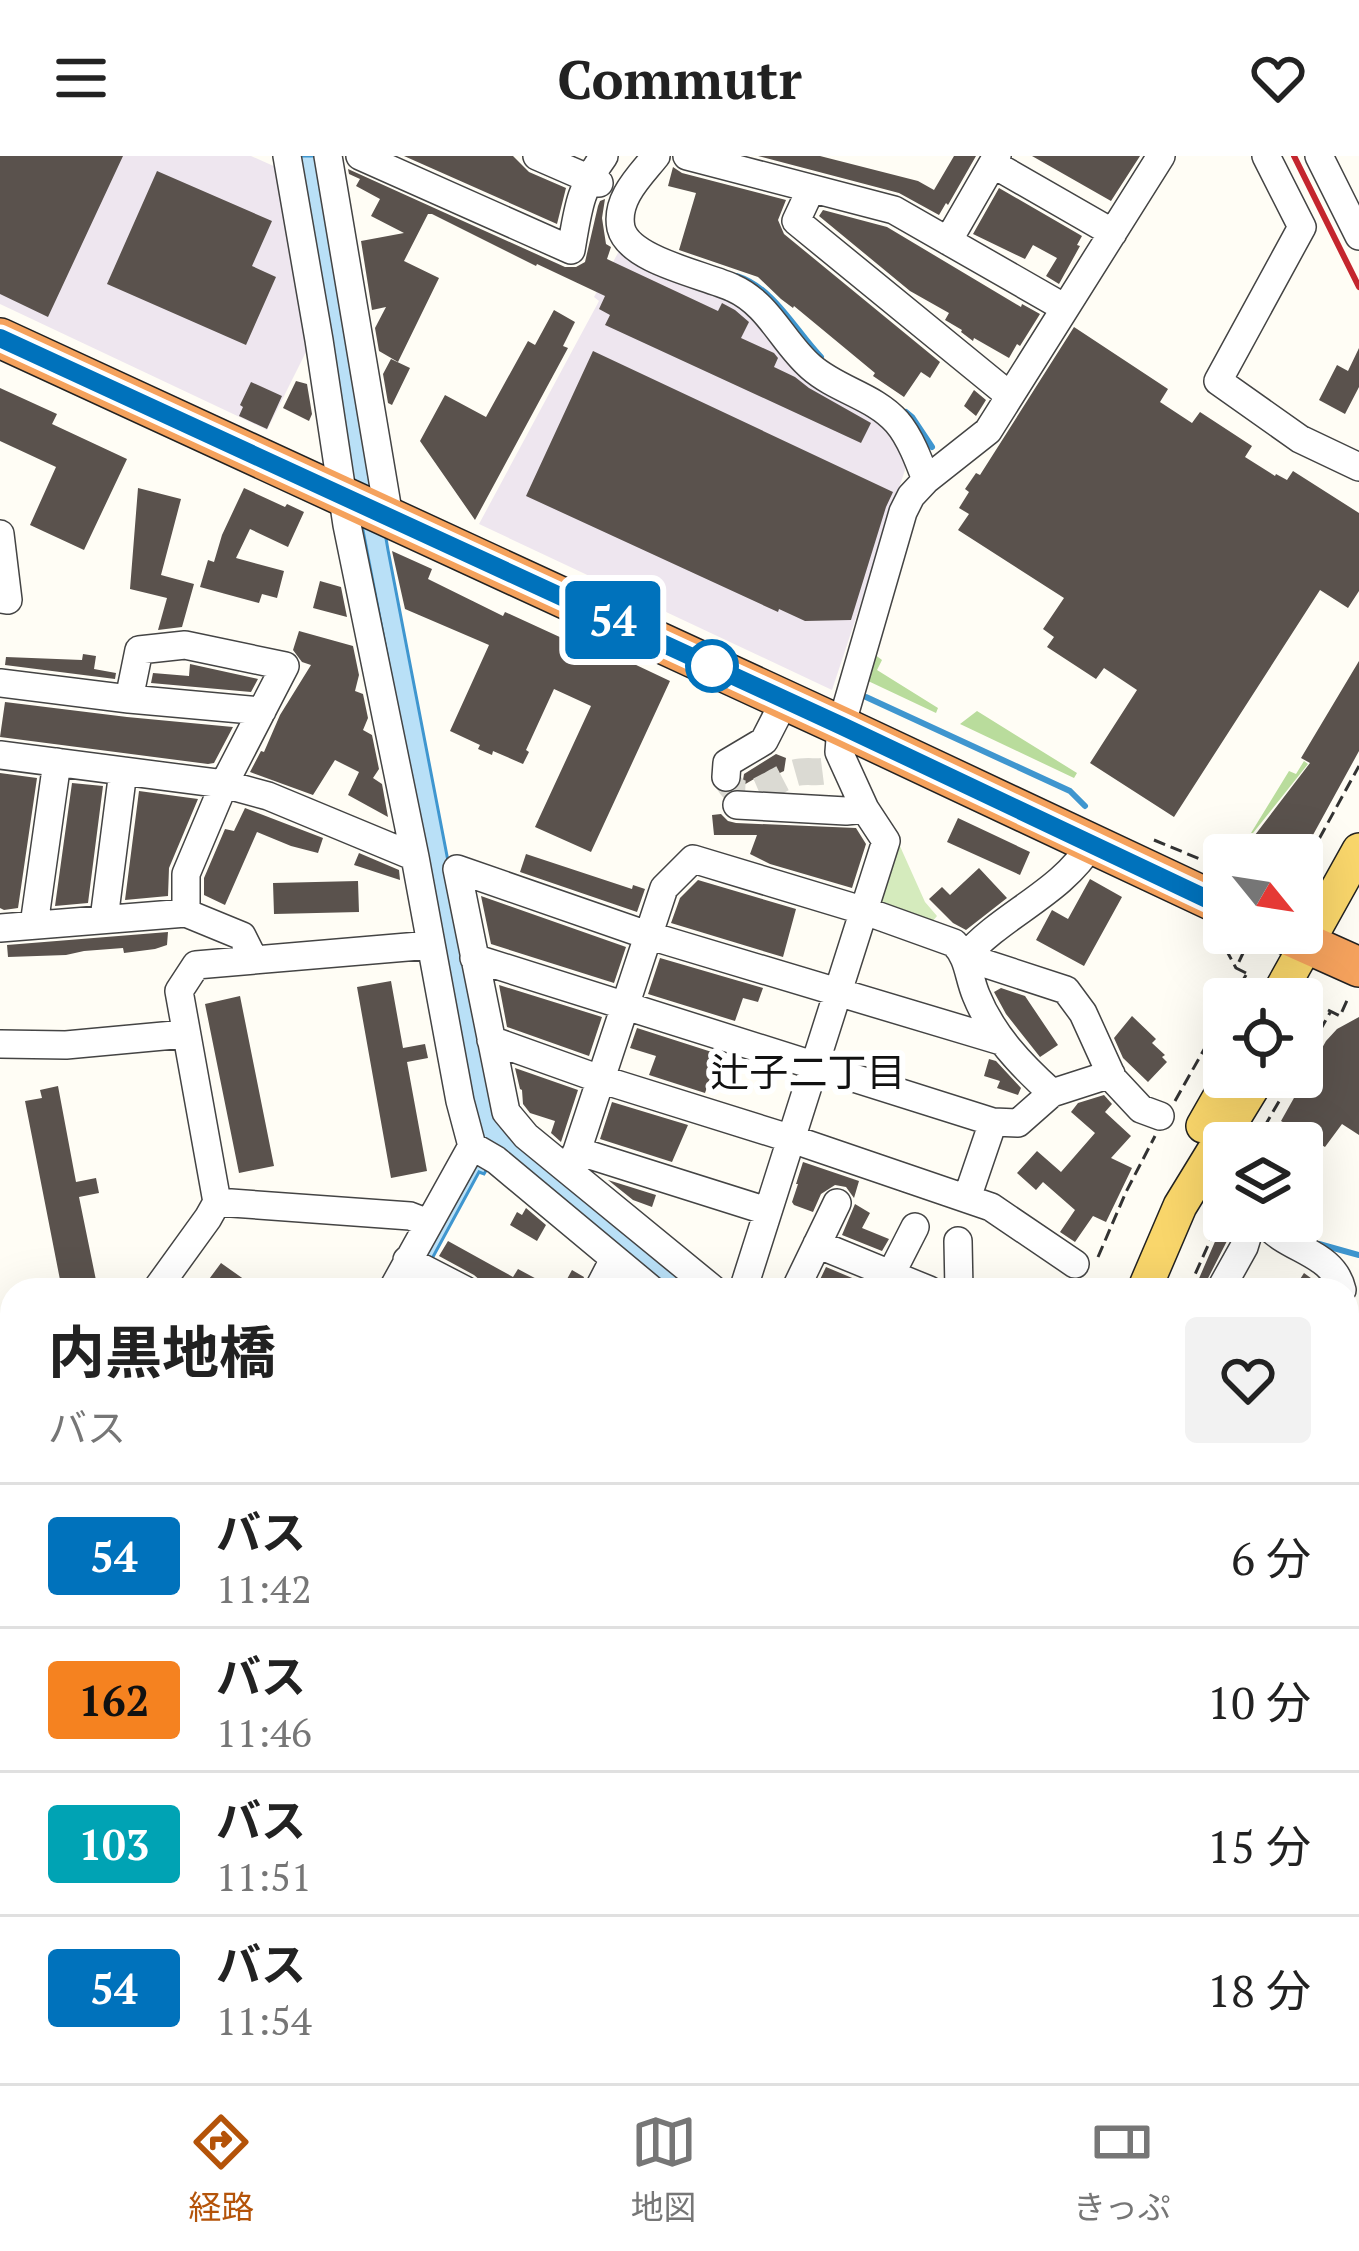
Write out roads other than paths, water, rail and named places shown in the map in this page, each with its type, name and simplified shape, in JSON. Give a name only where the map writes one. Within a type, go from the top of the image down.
[{"type":"highway","points":[[0,338],[1203,897]]},
{"type":"main road","points":[[1325,959],[1359,850]]},
{"type":"main road","points":[[1302,978],[1325,959],[1359,895]]},
{"type":"main road","points":[[1130,1278],[1167,1192],[1220,1098]]},
{"type":"main road","points":[[1149,1278],[1180,1206],[1203,1173]]},
{"type":"street","points":[[286,156],[347,525],[460,1101],[482,1152],[637,1278]]},
{"type":"street","points":[[328,156],[389,517]]},
{"type":"street","points":[[360,156],[572,250],[581,194],[596,167]]},
{"type":"street","points":[[537,156],[596,167],[624,196]]},
{"type":"street","points":[[656,156],[624,196],[620,227],[629,243],[646,255],[733,287],[752,300],[808,365],[838,388],[875,403],[898,423],[926,479]]},
{"type":"street","points":[[687,156],[894,209],[1065,308]]},
{"type":"street","points":[[747,1278],[886,841],[839,752],[842,726],[903,512],[926,479],[988,430],[1161,156]]},
{"type":"street","points":[[1266,156],[1302,227],[1218,382],[1300,439],[1359,467]]},
{"type":"street","points":[[1319,156],[1359,236]]},
{"type":"street","points":[[948,241],[995,160],[1113,233]]},
{"type":"street","points":[[811,189],[796,221],[1010,396]]},
{"type":"street","points":[[0,533],[8,600],[0,599]]},
{"type":"street","points":[[129,699],[139,650],[185,645],[285,666],[224,784],[186,874],[185,914]]},
{"type":"street","points":[[0,683],[262,710]]},
{"type":"street","points":[[726,777],[727,763],[764,740],[785,700]]},
{"type":"street","points":[[0,755],[224,784],[268,796],[415,857]]},
{"type":"street","points":[[34,925],[57,763]]},
{"type":"street","points":[[104,919],[123,771]]},
{"type":"street","points":[[737,805],[866,809]]},
{"type":"street","points":[[965,957],[1079,865],[1092,842]]},
{"type":"street","points":[[573,1160],[664,888],[692,860],[865,911],[954,943],[965,957],[976,995],[1001,1041],[1052,1094]]},
{"type":"street","points":[[767,1211],[573,1160],[526,1136],[506,1112],[458,868],[647,935],[1001,1041]]},
{"type":"street","points":[[0,928],[185,914],[242,936],[254,960]]},
{"type":"street","points":[[165,1278],[217,1202],[179,991],[196,965],[431,945]]},
{"type":"street","points":[[965,957],[1066,989],[1111,1074],[1142,1109],[1163,1118]]},
{"type":"street","points":[[474,958],[993,1122],[1018,1123],[1052,1094],[1111,1074]]},
{"type":"street","points":[[0,1044],[66,1045],[185,1034]]},
{"type":"street","points":[[491,1040],[968,1198],[1086,1264]]},
{"type":"street","points":[[968,1198],[993,1122]]},
{"type":"street","points":[[404,1278],[417,1266],[428,1223],[482,1152]]},
{"type":"street","points":[[573,1160],[701,1278]]},
{"type":"street","points":[[217,1202],[410,1216],[428,1223]]},
{"type":"street","points":[[800,1278],[837,1203]]},
{"type":"street","points":[[891,1274],[915,1227]]},
{"type":"street","points":[[958,1241],[959,1278]]},
{"type":"street","points":[[1227,1278],[1246,1242]]},
{"type":"street","points":[[1286,1242],[1330,1265],[1339,1278]]},
{"type":"street","points":[[817,1244],[900,1278]]},
{"type":"street","points":[[604,1278],[614,1259]]},
{"type":"street","points":[[417,1266],[441,1278]]},
{"type":"water","points":[[296,156],[320,156],[388,550],[497,1115],[684,1278],[648,1278],[496,1154],[484,1174],[479,1172],[422,1278],[412,1278],[478,1126]]},
{"type":"waterway","points":[[737,276],[773,300],[821,357]]},
{"type":"waterway","points":[[906,412],[932,447]]},
{"type":"waterway","points":[[866,697],[1070,791],[1085,806]]},
{"type":"waterway","points":[[1319,1244],[1359,1255]]},
{"type":"tunnel","points":[[726,777],[733,788],[748,794],[795,773],[825,771],[844,762]]},
{"type":"railway","points":[[1294,156],[1359,287]]},
{"type":"district","name":"辻子二丁目","points":[[808,1071]]}]
